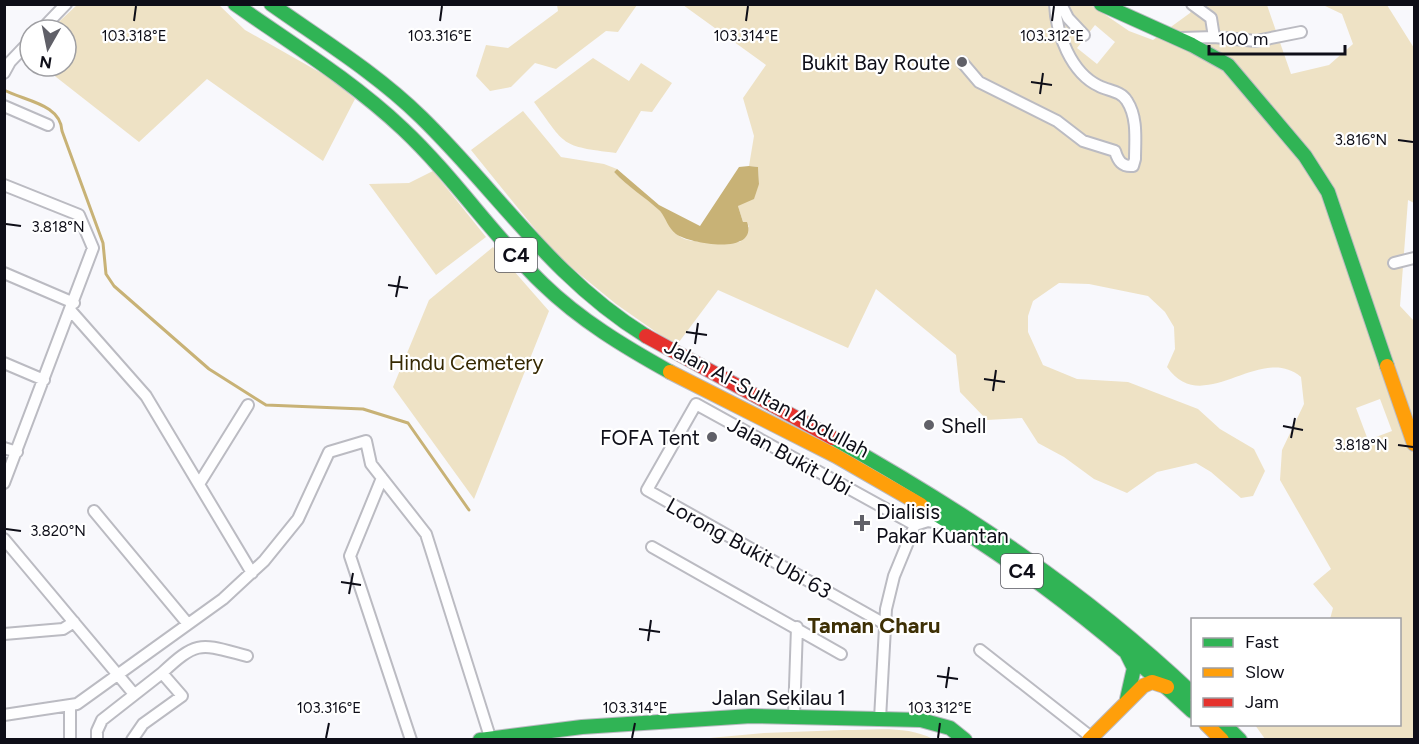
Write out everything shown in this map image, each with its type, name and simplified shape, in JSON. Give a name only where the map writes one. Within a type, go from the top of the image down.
[{"type":"main road","name":"Jalan Al-Sultan Abdullah","points":[[235,4],[349,86],[403,130],[558,300],[596,328],[648,360],[932,509],[1042,584],[1123,648],[1169,687],[1191,710]]},
{"type":"main road","name":"Jalan Al-Sultan Abdullah","points":[[271,4],[363,70],[419,116],[574,285],[660,346],[861,454],[962,513],[1032,561],[1133,640],[1191,692]]},
{"type":"main road","points":[[1101,4],[1181,38],[1222,62],[1242,77],[1255,99],[1319,173],[1345,240],[1414,444]]},
{"type":"main road","points":[[1123,648],[1134,668],[1127,700]]},
{"type":"main road","points":[[1090,738],[1147,683],[1169,687]]},
{"type":"main road","name":"Jalan Sekilau 1","points":[[485,738],[659,722],[794,716],[931,722],[950,728],[965,740]]},
{"type":"main road","points":[[1208,726],[1222,740]]},
{"type":"main road","points":[[1226,726],[1240,740]]},
{"type":"street","points":[[53,18],[66,4]]},
{"type":"street","points":[[962,62],[979,82],[1057,121],[1083,141],[1115,151],[1118,160],[1126,166],[1133,166],[1135,159],[1134,116],[1126,99],[1098,86],[1081,72],[1065,48],[1055,18],[1055,4]]},
{"type":"street","points":[[1061,4],[1068,18],[1084,35]]},
{"type":"street","points":[[1192,4],[1211,18],[1214,37]]},
{"type":"street","points":[[1181,38],[1214,37],[1256,41],[1301,32]]},
{"type":"street","points":[[4,74],[10,62],[18,54]]},
{"type":"street","points":[[4,106],[48,125]]},
{"type":"street","points":[[4,185],[79,215],[93,248],[90,262],[4,483]]},
{"type":"street","points":[[1394,263],[1414,258]]},
{"type":"street","points":[[4,273],[72,307],[155,408],[252,573]]},
{"type":"street","points":[[4,363],[44,380]]},
{"type":"street","points":[[199,484],[248,405]]},
{"type":"street","name":"Lorong Bukit Ubi 63","points":[[696,405],[647,490],[883,623]]},
{"type":"street","name":"Jalan Bukit Ubi","points":[[696,405],[915,525]]},
{"type":"street","points":[[4,716],[70,707],[119,675],[188,624],[252,573],[298,519],[329,452],[366,441],[368,459],[426,534],[485,738]]},
{"type":"street","points":[[4,448],[17,452]]},
{"type":"street","points":[[382,478],[350,556],[411,740]]},
{"type":"street","points":[[94,511],[188,624]]},
{"type":"street","points":[[880,719],[883,623],[894,576],[915,525],[927,521],[940,522],[962,530]]},
{"type":"street","points":[[4,539],[134,694]]},
{"type":"street","points":[[652,547],[797,627],[841,654]]},
{"type":"street","points":[[4,634],[63,628],[74,622]]},
{"type":"street","points":[[794,716],[797,627]]},
{"type":"street","points":[[97,740],[97,731],[102,720],[183,654],[196,647],[209,646],[247,656]]},
{"type":"street","points":[[980,650],[1090,738]]},
{"type":"street","points":[[132,740],[143,724],[182,696],[162,673]]},
{"type":"street","points":[[70,707],[70,740]]},
{"type":"green space","points":[[77,5],[219,5],[245,30],[328,77],[355,99],[323,161],[207,79],[139,142],[57,78],[78,78],[78,18],[63,18]]},
{"type":"green space","points":[[557,5],[637,5],[618,32],[606,31],[556,69],[535,63],[511,87],[490,91],[476,76],[486,45],[508,48],[558,11]]},
{"type":"green space","points":[[683,5],[1091,5],[1129,31],[1153,40],[1190,13],[1195,5],[1267,5],[1291,74],[1329,65],[1353,44],[1342,14],[1323,5],[1387,5],[1414,48],[1414,203],[1408,200],[1400,306],[1414,321],[1414,739],[1265,739],[1256,726],[1401,726],[1401,618],[1330,618],[1333,608],[1313,584],[1331,569],[1280,480],[1282,450],[1304,404],[1301,377],[1285,369],[1268,368],[1214,384],[1197,386],[1181,381],[1167,367],[1175,349],[1174,327],[1165,312],[1148,296],[1089,284],[1059,283],[1033,301],[1028,316],[1028,332],[1043,365],[1077,379],[1128,382],[1198,409],[1220,429],[1254,449],[1265,471],[1253,496],[1241,498],[1211,472],[1196,463],[1157,472],[1127,493],[1094,479],[1064,457],[1038,443],[1022,418],[987,420],[960,392],[956,355],[876,289],[848,348],[718,290],[676,346],[616,304],[556,255],[471,150],[523,111],[561,157],[604,164],[617,169],[614,172],[660,211],[678,235],[700,242],[740,242],[749,226],[743,222],[738,206],[759,184],[758,167],[749,166],[754,136],[743,98],[766,65]],"holes":[[[1095,25],[1115,42],[1097,64],[1077,48]],[[1380,399],[1392,431],[1368,440],[1356,408]]]},
{"type":"green space","points":[[593,58],[629,81],[641,63],[672,83],[652,112],[641,111],[616,153],[584,148],[566,141],[552,128],[534,102]]},
{"type":"green space","points":[[433,171],[486,237],[436,275],[369,184],[409,183]]},
{"type":"green space","name":"Hindu Cemetery","points":[[493,247],[549,311],[474,499],[393,387],[429,300]]},
{"type":"green space","points":[[878,729],[912,732],[933,739],[699,739],[764,733]]},
{"type":"shaded area","points":[[739,167],[758,167],[759,184],[754,199],[738,206],[743,222],[747,222],[748,233],[743,240],[721,244],[708,244],[676,234],[660,211],[614,172],[617,169],[659,205],[700,226]]},
{"type":"waterway","points":[[4,90],[49,109],[60,122],[103,243],[106,274],[114,286],[209,369],[266,405],[363,409],[408,423],[469,510]]},
{"type":"traffic: fast","points":[[235,4],[342,79],[403,129],[422,147],[525,266],[557,297],[604,332],[670,372]]},
{"type":"traffic: fast","points":[[271,4],[404,101],[449,146],[554,261],[582,288],[646,336]]},
{"type":"traffic: fast","points":[[1101,4],[1192,45],[1228,65],[1305,156],[1328,192],[1387,366]]},
{"type":"traffic: fast","points":[[833,438],[975,523],[1020,554],[1108,620],[1191,692]]},
{"type":"traffic: fast","points":[[921,505],[993,551],[1062,600],[1161,682],[1191,710]]},
{"type":"traffic: fast","points":[[1126,652],[1134,668],[1127,699]]},
{"type":"traffic: fast","points":[[480,740],[582,727],[751,716],[921,720],[950,728],[965,740]]},
{"type":"traffic: fast","points":[[1226,726],[1240,740]]},
{"type":"traffic: slow","points":[[1387,366],[1414,444]]},
{"type":"traffic: slow","points":[[670,372],[836,456],[921,505]]},
{"type":"traffic: slow","points":[[1089,740],[1143,686],[1152,682],[1167,687]]},
{"type":"traffic: slow","points":[[1208,726],[1222,740]]},
{"type":"traffic: jam","points":[[646,336],[833,438]]},
{"type":"place","name":"Bukit Bay Route","points":[[962,62]]},
{"type":"place","name":"Shell","points":[[929,425]]},
{"type":"place","name":"FOFA Tent","points":[[712,437]]},
{"type":"place","name":"Dialisis Pakar Kuantan","points":[[862,523]]},
{"type":"district","name":"Taman Charu","points":[[874,625]]}]
